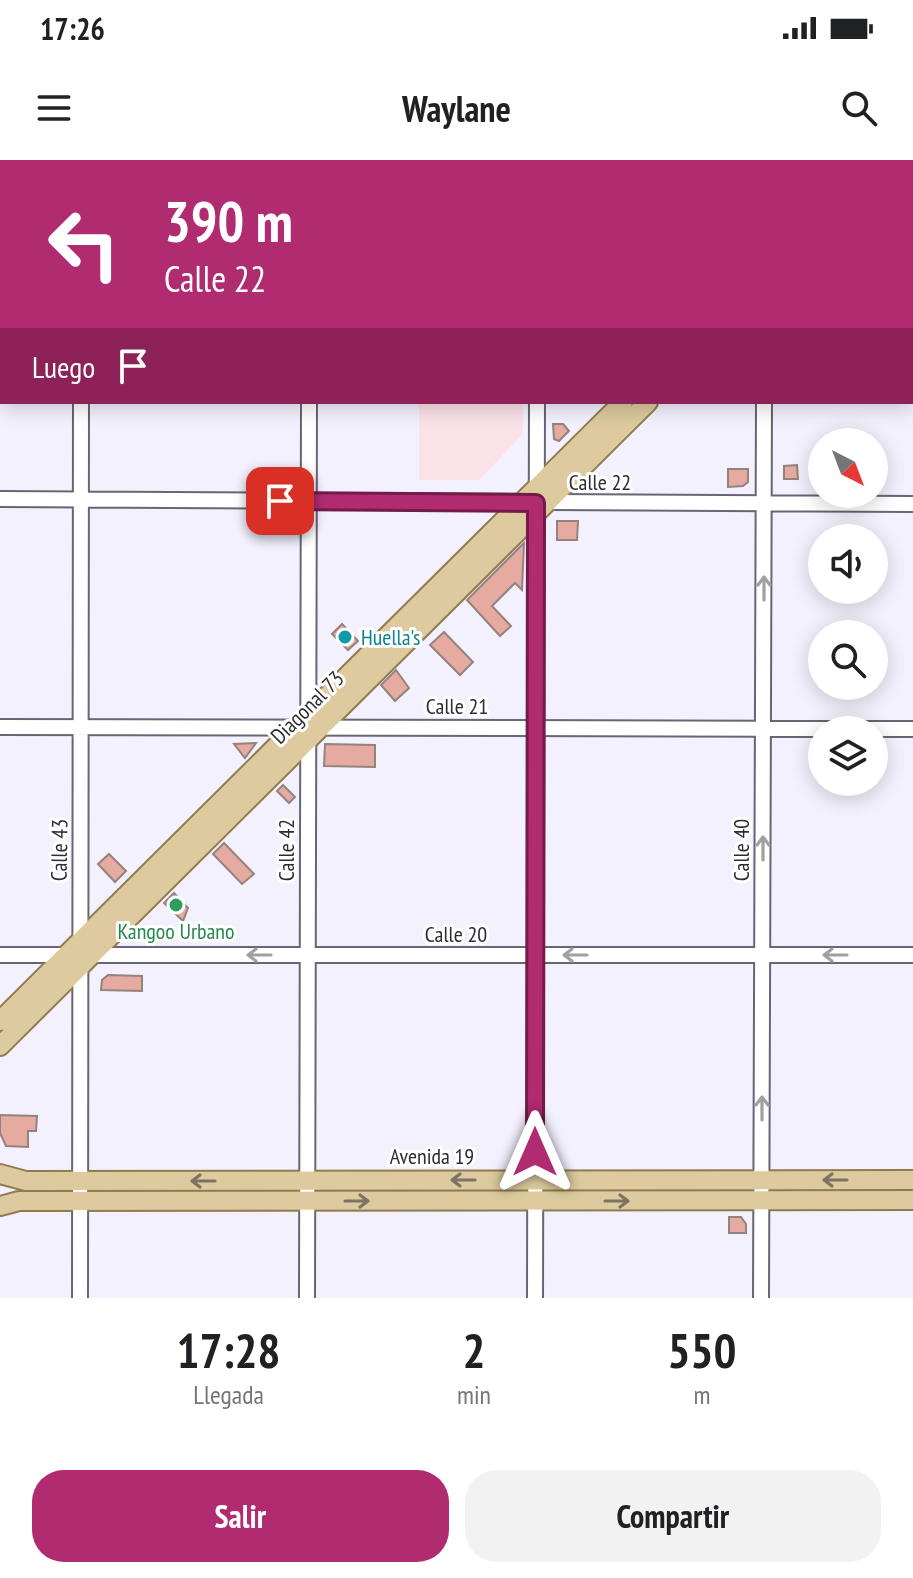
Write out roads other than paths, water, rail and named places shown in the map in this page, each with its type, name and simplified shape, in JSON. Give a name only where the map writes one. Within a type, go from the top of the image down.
[{"type":"main road","name":"Diagonal 73","points":[[536,502],[621,404]]},
{"type":"main road","name":"Diagonal 73","points":[[0,1046],[80,954],[536,502],[646,404]]},
{"type":"main road","name":"Diagonal 73","points":[[0,1021],[80,954]]},
{"type":"main road","name":"Avenida 19","points":[[0,1174],[26,1181],[913,1180]]},
{"type":"main road","name":"Avenida 19","points":[[0,1206],[19,1201],[913,1200]]},
{"type":"street","name":"Calle 43","points":[[80,1298],[81,404]]},
{"type":"street","name":"Calle 42","points":[[307,1298],[309,404]]},
{"type":"street","points":[[535,1298],[537,404]]},
{"type":"street","name":"Calle 40","points":[[761,1298],[764,404]]},
{"type":"street","name":"Calle 22","points":[[0,499],[913,504]]},
{"type":"street","name":"Calle 21","points":[[0,727],[913,729]]},
{"type":"street","name":"Calle 20","points":[[0,955],[913,955]]},
{"type":"place","name":"Huella's","points":[[345,637]]},
{"type":"place","name":"Kangoo Urbano","points":[[176,905]]}]
